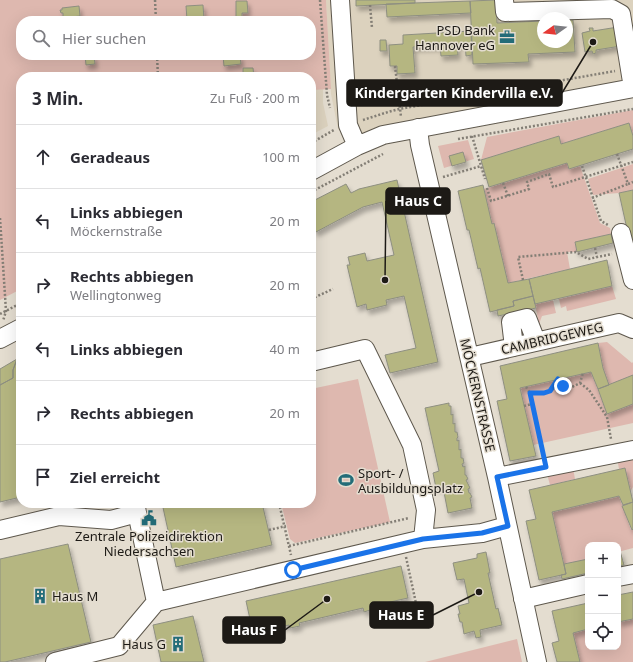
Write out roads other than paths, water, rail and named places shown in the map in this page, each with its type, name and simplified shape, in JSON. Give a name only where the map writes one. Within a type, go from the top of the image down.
[{"type":"street","points":[[340,0],[348,125],[357,146]]},
{"type":"street","points":[[316,168],[357,146],[383,135],[633,88],[621,14],[618,11],[612,9],[505,12],[504,0]]},
{"type":"street","name":"MÖCKERNSTRASSE","points":[[418,128],[508,526],[537,662]]},
{"type":"street","points":[[617,230],[633,280]]},
{"type":"street","points":[[514,347],[511,322],[527,318],[536,342]]},
{"type":"street","name":"CAMBRIDGEWEG","points":[[470,357],[619,323],[633,329]]},
{"type":"street","points":[[316,361],[365,348],[412,444],[426,510],[414,541]]},
{"type":"street","points":[[497,477],[633,450]]},
{"type":"street","points":[[0,530],[59,516],[111,520],[136,508],[156,602]]},
{"type":"street","points":[[55,662],[119,646],[156,602],[414,541],[482,533],[508,526]]},
{"type":"street","points":[[621,576],[633,574]]},
{"type":"street","points":[[523,598],[585,585]]},
{"type":"place","name":"PSD Bank Hannover eG","points":[[507,37]]},
{"type":"place","name":"Kindergarten Kindervilla e.V.","points":[[593,42]]},
{"type":"place","name":"Haus C","points":[[385,280]]},
{"type":"place","name":"Sport- / Ausbildungsplatz","points":[[346,480]]},
{"type":"place","name":"Zentrale Polizeidirektion Niedersachsen","points":[[149,518]]},
{"type":"place","name":"Haus E","points":[[479,592]]},
{"type":"place","name":"Haus M","points":[[40,596]]},
{"type":"place","name":"Haus F","points":[[327,599]]},
{"type":"place","name":"Haus G","points":[[178,644]]}]
